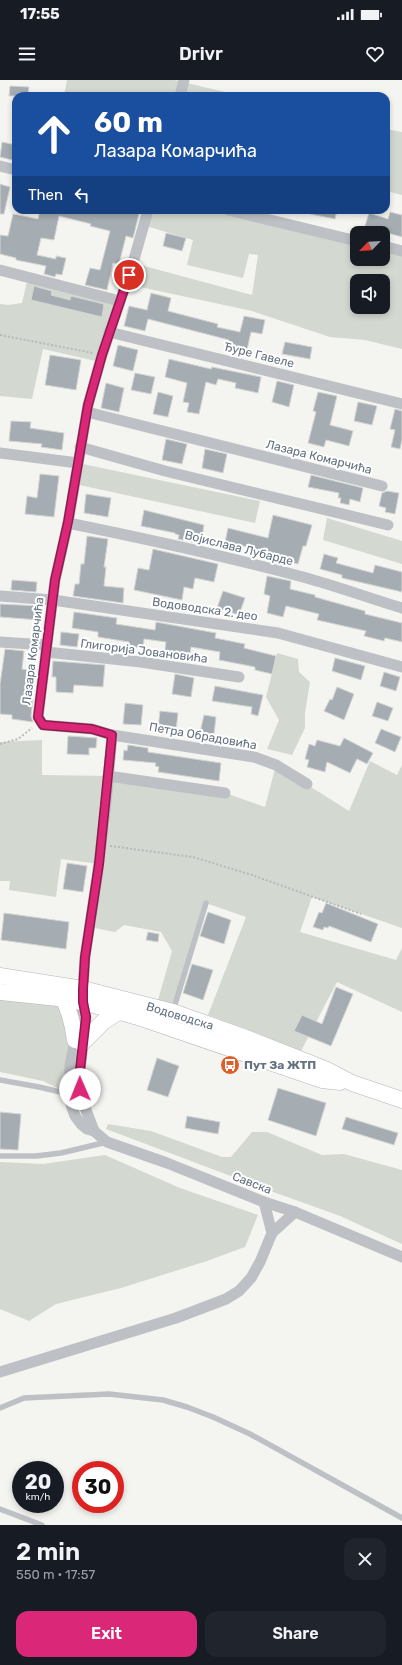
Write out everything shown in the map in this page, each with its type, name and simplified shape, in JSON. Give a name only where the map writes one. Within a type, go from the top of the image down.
[{"type":"main road","name":"Водоводска","points":[[0,976],[83,996],[173,1012],[241,1036],[327,1070],[352,1083],[402,1100]]},
{"type":"main road","name":"Водоводска","points":[[0,992],[63,998],[83,996],[118,1012],[163,1024],[322,1080],[352,1083]]},
{"type":"main road","points":[[63,998],[70,1013],[78,1041],[118,1012]]},
{"type":"street","points":[[181,92],[184,80]]},
{"type":"street","points":[[0,166],[12,169]]},
{"type":"street","name":"Лазара Комарчића","points":[[112,735],[92,729],[43,725],[38,717],[38,710],[58,567],[68,522],[87,412],[102,355],[133,263],[147,214]]},
{"type":"street","points":[[245,214],[350,239]]},
{"type":"street","points":[[390,248],[402,251]]},
{"type":"street","points":[[0,270],[120,301]]},
{"type":"street","name":"Ђуре Гавеле","points":[[109,332],[402,404]]},
{"type":"street","name":"Лазара Комарчића","points":[[87,412],[382,486]]},
{"type":"street","points":[[80,447],[165,471],[388,525]]},
{"type":"street","points":[[0,453],[78,463]]},
{"type":"street","name":"Војислава Лубарде","points":[[68,522],[238,561],[304,578],[402,608]]},
{"type":"street","name":"Водоводска 2. део","points":[[0,596],[53,600],[278,633],[402,667]]},
{"type":"street","name":"Глигорија Јовановића","points":[[0,642],[239,677]]},
{"type":"street","points":[[83,996],[85,957],[101,845],[112,735]]},
{"type":"street","name":"Петра Обрадовића","points":[[112,735],[254,757],[276,765],[307,784]]},
{"type":"street","points":[[108,776],[226,793]]},
{"type":"street","name":"Савска","points":[[83,996],[77,1015],[80,1089],[83,1102],[94,1131]]},
{"type":"street","name":"Савска","points":[[78,1041],[70,1065],[69,1094],[72,1108],[81,1124],[87,1129],[94,1131],[107,1142],[168,1163],[264,1202],[295,1212],[402,1257]]},
{"type":"street","points":[[264,1202],[272,1233]]},
{"type":"street","points":[[0,1372],[176,1318],[226,1299],[239,1291],[251,1278],[260,1262],[272,1233],[295,1212]]},
{"type":"lane","points":[[173,1012],[206,903]]},
{"type":"lane","points":[[0,1080],[69,1094]]},
{"type":"lane","points":[[0,1156],[36,1156],[61,1153],[107,1142]]},
{"type":"lane","points":[[0,1408],[24,1398],[109,1394],[163,1400],[213,1417],[250,1434],[402,1518]]},
{"type":"lane","points":[[0,1509],[42,1525]]},
{"type":"path","points":[[0,335],[102,355]]},
{"type":"path","points":[[0,744],[18,739],[40,722]]},
{"type":"path","points":[[101,845],[193,857],[252,875],[361,914]]},
{"type":"shaded area","points":[[67,80],[174,80],[225,92],[65,92]]},
{"type":"shaded area","points":[[390,130],[402,132],[402,195],[390,192]]},
{"type":"shaded area","points":[[147,214],[245,214],[350,239],[350,266],[390,266],[390,248],[402,251],[402,349],[365,340],[330,337],[252,311],[126,284],[133,263],[252,295],[258,255],[249,254],[243,278],[187,265],[193,240],[143,225]]},
{"type":"shaded area","points":[[28,277],[120,301],[100,362],[43,349],[32,399],[0,396],[0,304],[8,305],[22,303]]},
{"type":"shaded area","points":[[78,463],[260,501],[255,523],[75,484]]},
{"type":"shaded area","points":[[327,518],[402,541],[402,564],[323,540]]},
{"type":"shaded area","points":[[277,653],[298,659],[299,672],[310,682],[305,713],[305,728],[292,755],[267,749],[279,720],[266,697]]},
{"type":"shaded area","points":[[42,740],[42,775],[109,776],[225,793],[265,807],[276,765],[349,811],[370,761],[397,775],[402,765],[402,928],[312,897],[300,932],[396,960],[402,948],[402,1012],[337,982],[301,1051],[208,1015],[246,917],[206,903],[173,1012],[156,1007],[172,951],[161,932],[124,925],[115,932],[90,927],[99,864],[61,859],[56,897],[9,890],[10,881],[0,881],[0,742]]},
{"type":"shaded area","points":[[0,992],[63,998],[76,1097],[43,1081],[0,1072]]},
{"type":"shaded area","points":[[108,1124],[151,1131],[222,1157],[231,1157],[252,1132],[267,1132],[322,1155],[344,1154],[402,1170],[402,1244],[340,1216],[106,1129]]},
{"type":"shaded area","points":[[105,1155],[180,1188],[258,1215],[245,1247],[207,1261],[121,1288],[56,1304],[29,1321],[0,1309],[0,1162],[43,1164]]},
{"type":"building","points":[[10,86],[29,87],[28,92],[12,92],[12,96],[9,96]]},
{"type":"building","points":[[2,142],[12,144],[12,160],[0,157]]},
{"type":"building","points":[[0,184],[10,187],[4,214],[0,214]]},
{"type":"building","points":[[390,212],[402,215],[402,237],[390,234],[390,226],[365,226],[369,214],[388,219]]},
{"type":"building","points":[[13,214],[38,219],[39,214],[139,214],[133,238],[126,236],[119,264],[113,263],[107,290],[85,285],[90,268],[100,270],[110,231],[90,226],[91,224],[59,216],[54,240],[41,238],[37,255],[56,259],[56,256],[66,258],[62,275],[56,274],[55,277],[44,274],[46,266],[16,260],[16,258],[0,254],[0,235],[8,236]]},
{"type":"building","points":[[310,214],[336,214],[335,219]]},
{"type":"building","points":[[166,233],[186,238],[182,251],[163,246]]},
{"type":"building","points":[[34,286],[52,291],[51,295],[70,300],[71,296],[104,304],[102,317],[31,300]]},
{"type":"building","points":[[151,293],[171,298],[168,311],[218,324],[217,327],[240,332],[244,316],[265,320],[262,334],[251,332],[247,350],[228,346],[229,340],[148,319],[145,331],[124,326],[129,306],[147,310]]},
{"type":"building","points":[[285,342],[312,347],[310,359],[282,354]]},
{"type":"building","points":[[118,345],[138,350],[133,371],[113,366]]},
{"type":"building","points":[[50,355],[81,360],[76,390],[45,385]]},
{"type":"building","points":[[169,359],[211,369],[212,367],[261,377],[258,393],[235,388],[236,383],[218,379],[216,385],[206,382],[199,414],[187,412],[189,403],[183,402],[187,383],[165,377]]},
{"type":"building","points":[[135,373],[155,377],[151,394],[131,390]]},
{"type":"building","points":[[277,381],[294,385],[289,407],[272,402]]},
{"type":"building","points":[[106,383],[124,388],[119,412],[101,408]]},
{"type":"building","points":[[158,392],[173,396],[168,417],[153,414]]},
{"type":"building","points":[[318,392],[337,396],[330,425],[353,431],[349,446],[326,440],[324,447],[308,443],[316,412],[313,411]]},
{"type":"building","points":[[358,402],[377,406],[372,425],[354,421]]},
{"type":"building","points":[[395,409],[402,411],[402,440],[400,449],[391,447],[395,430],[390,429]]},
{"type":"building","points":[[11,421],[31,422],[30,428],[64,433],[62,450],[41,447],[42,444],[9,441]]},
{"type":"building","points":[[166,439],[187,444],[182,464],[162,460]]},
{"type":"building","points":[[205,449],[227,454],[223,473],[202,468]]},
{"type":"building","points":[[40,474],[59,476],[54,517],[25,514],[27,496],[37,498]]},
{"type":"building","points":[[311,475],[363,488],[360,502],[350,499],[349,505],[340,503],[341,498],[338,498],[339,493],[308,487]]},
{"type":"building","points":[[387,491],[399,493],[395,514],[385,512],[386,508],[379,506],[382,493]]},
{"type":"building","points":[[86,494],[111,498],[108,517],[84,513]]},
{"type":"building","points":[[144,510],[204,525],[202,538],[198,538],[197,543],[178,539],[179,535],[175,533],[141,526]]},
{"type":"building","points":[[273,515],[312,525],[306,546],[303,546],[298,564],[251,552],[252,548],[225,542],[228,528],[268,538]]},
{"type":"building","points":[[87,536],[108,539],[104,567],[106,567],[104,586],[124,588],[123,603],[73,596],[75,584],[79,584],[81,564],[84,564]]},
{"type":"building","points":[[153,549],[218,564],[214,582],[195,578],[193,589],[184,587],[182,600],[134,590],[138,568],[149,570]]},
{"type":"building","points":[[324,554],[338,558],[336,563],[373,573],[375,565],[402,572],[402,592],[342,578],[342,575],[320,569]]},
{"type":"building","points":[[267,576],[291,581],[290,589],[315,595],[315,597],[365,611],[365,614],[402,623],[402,642],[385,638],[384,641],[364,636],[366,631],[317,620],[319,614],[286,606],[283,617],[267,613],[270,596],[264,594]]},
{"type":"building","points":[[12,580],[37,582],[36,592],[11,590]]},
{"type":"building","points":[[223,591],[245,598],[239,615],[217,608]]},
{"type":"building","points":[[0,604],[40,606],[39,620],[0,617]]},
{"type":"building","points":[[74,612],[117,618],[116,624],[155,630],[156,622],[216,633],[215,638],[245,644],[244,648],[276,656],[272,674],[255,670],[255,667],[219,660],[220,652],[191,647],[189,662],[164,658],[166,642],[144,639],[143,648],[128,646],[129,642],[98,637],[98,632],[72,628]]},
{"type":"building","points":[[61,632],[79,634],[77,647],[60,645]]},
{"type":"building","points":[[5,649],[24,651],[22,669],[27,670],[24,698],[33,699],[31,716],[33,722],[12,719],[12,715],[0,714],[0,684]]},
{"type":"building","points":[[335,658],[365,666],[361,680],[332,671]]},
{"type":"building","points":[[53,661],[105,665],[103,687],[74,685],[73,693],[56,692],[56,677],[52,677]]},
{"type":"building","points":[[384,672],[400,677],[396,691],[380,686]]},
{"type":"building","points":[[175,674],[194,678],[191,697],[172,694]]},
{"type":"building","points":[[215,686],[263,695],[258,716],[251,714],[252,707],[212,701]]},
{"type":"building","points":[[337,687],[354,694],[344,720],[324,711],[330,699],[332,700]]},
{"type":"building","points":[[377,702],[393,708],[388,721],[372,716]]},
{"type":"building","points":[[125,703],[143,705],[141,725],[123,724]]},
{"type":"building","points":[[160,711],[178,713],[176,731],[158,729]]},
{"type":"building","points":[[204,715],[216,717],[214,734],[200,732]]},
{"type":"building","points":[[381,729],[401,737],[395,752],[375,743]]},
{"type":"building","points":[[68,736],[97,738],[96,748],[89,748],[89,755],[67,754]]},
{"type":"building","points":[[344,738],[373,753],[367,764],[357,759],[350,773],[327,762],[325,772],[307,767],[309,760],[305,759],[309,744],[315,746],[317,740],[340,746]]},
{"type":"building","points":[[128,745],[148,748],[148,752],[221,763],[219,781],[158,772],[159,767],[155,766],[156,763],[123,760],[124,750],[127,751]]},
{"type":"building","points":[[67,863],[87,866],[83,892],[63,889]]},
{"type":"building","points":[[326,903],[378,924],[371,942],[329,926],[328,928],[324,927],[323,930],[313,927],[319,912],[322,913]]},
{"type":"building","points":[[208,912],[231,920],[224,944],[200,936]]},
{"type":"building","points":[[4,913],[69,922],[66,949],[1,940]]},
{"type":"building","points":[[148,932],[159,934],[158,942],[146,940]]},
{"type":"building","points":[[192,964],[213,970],[203,1000],[183,993]]},
{"type":"building","points":[[336,987],[353,994],[331,1046],[294,1031],[302,1015],[322,1024]]},
{"type":"building","points":[[157,1058],[179,1066],[168,1097],[147,1090]]},
{"type":"building","points":[[278,1088],[326,1103],[316,1136],[268,1120]]},
{"type":"building","points":[[0,1112],[21,1114],[18,1150],[0,1149]]},
{"type":"building","points":[[187,1116],[220,1122],[218,1134],[185,1128]]},
{"type":"building","points":[[346,1117],[398,1133],[394,1145],[342,1129]]},
{"type":"place","name":"Пут За ЖТП","points":[[230,1065]]},
{"type":"route","points":[[80,1089],[82,1043],[86,1017],[83,1002],[85,957],[99,864],[112,735],[92,729],[43,725],[38,717],[38,710],[55,580],[68,522],[88,405],[102,355],[129,275]]}]
